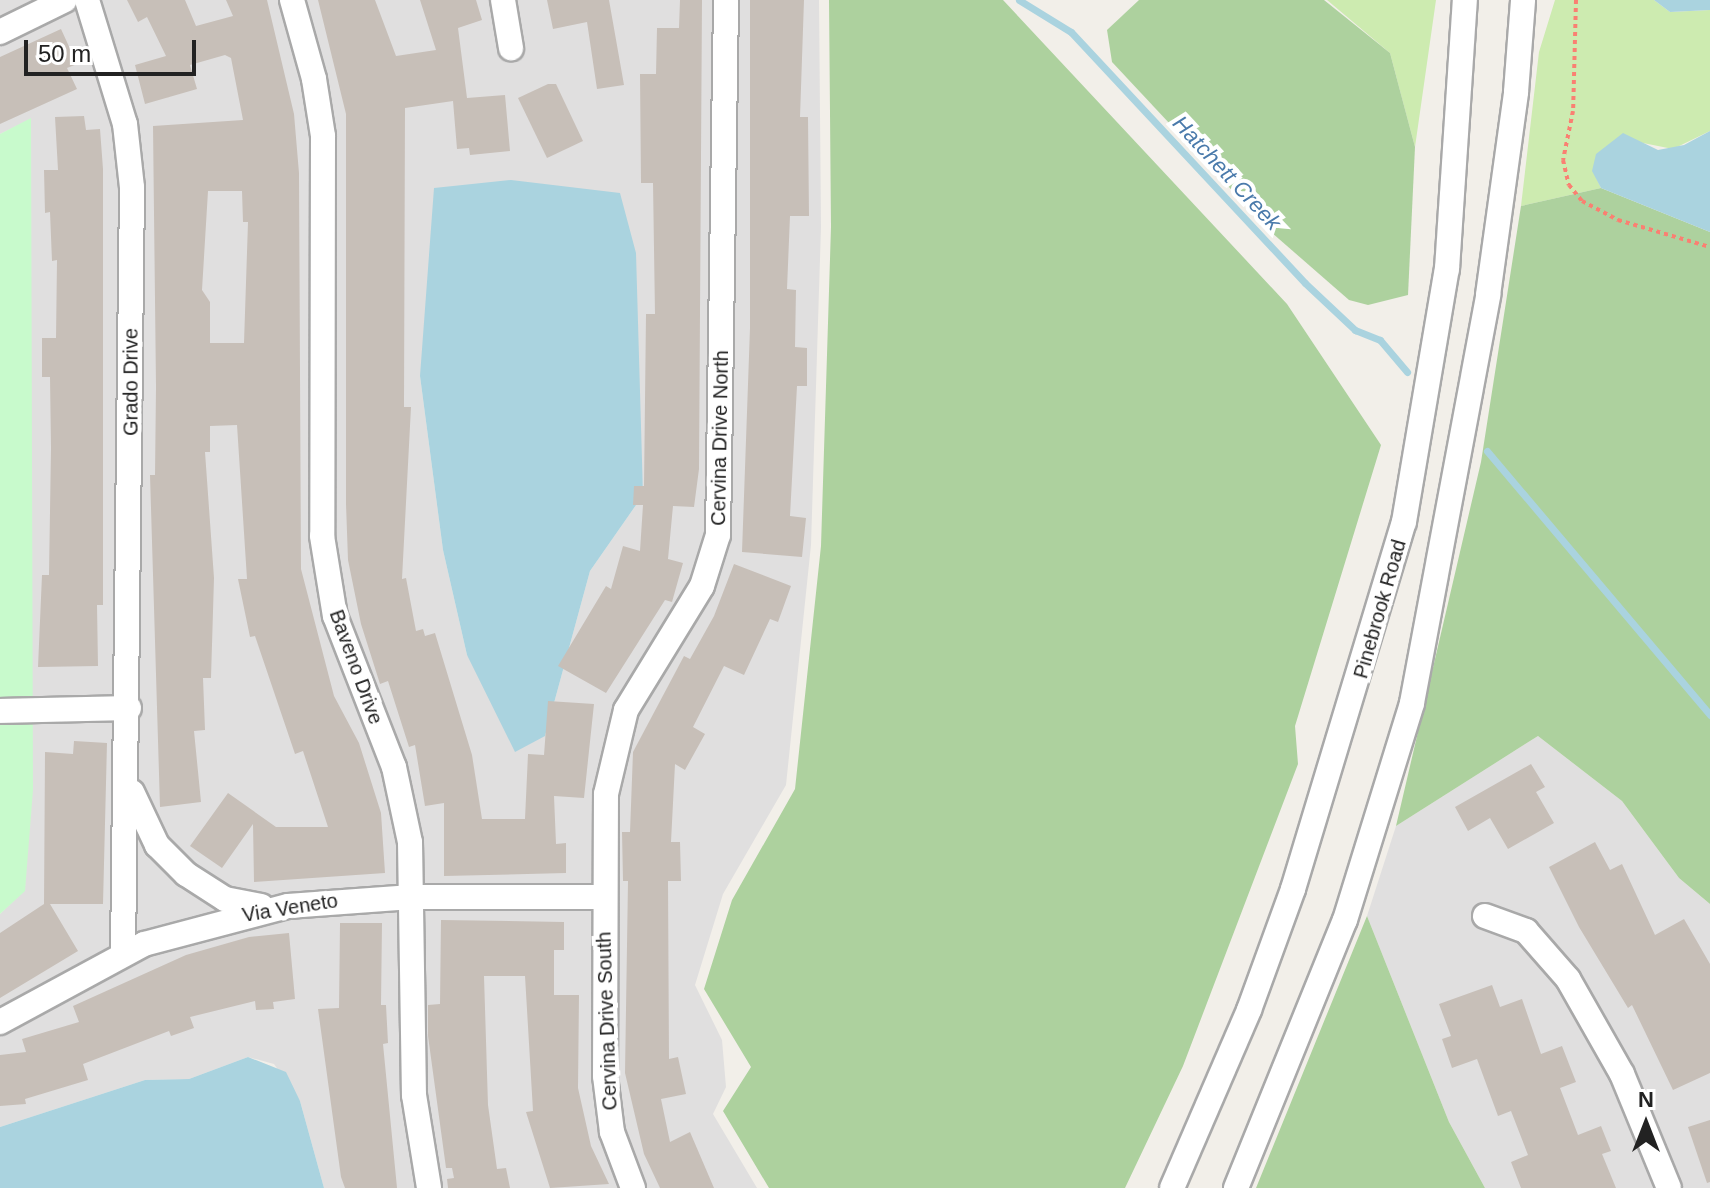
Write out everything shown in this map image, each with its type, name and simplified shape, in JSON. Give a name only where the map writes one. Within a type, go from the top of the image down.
[{"type":"street","points":[[0,32],[65,0]]},
{"type":"street","name":"Grado Drive","points":[[87,0],[125,124],[132,187],[129,770],[123,953]]},
{"type":"street","name":"Baveno Drive","points":[[292,0],[314,79],[323,136],[322,536],[327,576],[347,652],[394,767],[410,842],[414,1095],[429,1188]]},
{"type":"street","points":[[503,0],[511,48]]},
{"type":"street","name":"Cervina Drive North","points":[[604,897],[606,794],[617,736],[637,687],[702,586],[718,535],[726,0]]},
{"type":"street","name":"Pinebrook Road","points":[[1172,1188],[1249,1010],[1293,889],[1404,522],[1447,269],[1465,0]]},
{"type":"street","points":[[1236,1188],[1345,920],[1412,703],[1488,295],[1510,146],[1523,0]]},
{"type":"street","points":[[0,711],[129,708]]},
{"type":"street","name":"Grado Drive","points":[[129,770],[145,826],[186,874],[225,899],[288,906]]},
{"type":"street","name":"Via Veneto","points":[[0,1022],[123,953],[195,927],[288,906],[412,897],[604,897]]},
{"type":"street","name":"Cervina Drive South","points":[[604,897],[607,1104],[633,1188]]},
{"type":"street","points":[[1485,916],[1526,931],[1568,979],[1622,1074],[1669,1188]]},
{"type":"path","points":[[1576,0],[1573,111],[1563,160],[1569,185],[1582,201],[1618,220],[1710,247]]},
{"type":"shaded area","points":[[0,0],[819,0],[821,227],[811,545],[786,785],[723,894],[695,985],[722,1040],[726,1087],[713,1114],[757,1188],[324,1188],[300,1101],[274,1064],[248,1057],[189,1079],[145,1080],[0,1127],[0,914],[25,890],[31,119],[0,134]],"holes":[[[420,376],[638,404],[643,495],[590,571],[545,736],[467,655],[443,550]]]},
{"type":"shaded area","points":[[1538,736],[1622,801],[1679,878],[1710,904],[1710,1188],[1485,1188],[1449,1122],[1367,916],[1396,826]]},
{"type":"green space","points":[[829,0],[1003,0],[1287,304],[1381,445],[1295,726],[1298,764],[1183,1066],[1125,1188],[769,1188],[723,1111],[751,1067],[704,989],[732,900],[795,789],[821,546],[831,227]]},
{"type":"green space","points":[[1139,0],[1324,0],[1390,53],[1415,147],[1408,295],[1368,305],[1349,300],[1271,232],[1112,62],[1107,30]]},
{"type":"green space","points":[[1327,0],[1436,0],[1415,147],[1390,53]]},
{"type":"green space","points":[[1555,0],[1654,0],[1670,12],[1710,10],[1710,131],[1673,149],[1633,141],[1593,171],[1601,188],[1521,206],[1539,52]]},
{"type":"green space","points":[[31,118],[33,790],[25,891],[0,914],[0,134]]},
{"type":"green space","points":[[1601,188],[1710,232],[1710,904],[1679,878],[1622,801],[1538,736],[1396,826],[1481,462],[1521,206]]},
{"type":"green space","points":[[1367,916],[1449,1122],[1485,1188],[1256,1188]]},
{"type":"water","points":[[1654,0],[1710,0],[1710,10],[1670,12]]},
{"type":"water","points":[[1710,131],[1710,232],[1601,188],[1592,171],[1596,154],[1623,133],[1658,150],[1684,145]]},
{"type":"water","points":[[511,180],[620,193],[636,253],[643,495],[590,571],[545,736],[515,752],[467,655],[443,550],[420,376],[434,188]]},
{"type":"water","points":[[248,1057],[286,1072],[300,1101],[324,1188],[0,1188],[0,1127],[145,1080],[189,1079]]},
{"type":"building","points":[[127,0],[185,0],[196,26],[233,16],[226,0],[267,0],[294,114],[299,173],[301,569],[334,696],[359,743],[381,813],[385,873],[254,882],[253,824],[222,868],[190,846],[228,793],[276,827],[328,827],[303,751],[295,754],[255,636],[250,637],[238,579],[247,579],[237,425],[210,426],[210,452],[205,452],[214,578],[211,678],[203,678],[205,730],[194,731],[201,802],[160,807],[150,475],[155,475],[156,387],[153,126],[243,120],[231,58],[225,55],[190,65],[197,89],[145,104],[135,65],[166,56],[147,17],[138,22]],"holes":[[[208,191],[242,191],[243,222],[248,222],[244,343],[210,343],[210,302],[202,290]]]},
{"type":"building","points":[[318,0],[375,0],[396,56],[436,50],[420,0],[476,0],[482,20],[458,28],[467,98],[505,95],[510,151],[470,155],[469,148],[457,149],[453,101],[405,108],[404,407],[411,407],[402,579],[406,578],[416,631],[423,629],[425,636],[435,633],[472,755],[482,819],[525,819],[528,754],[544,755],[548,701],[594,704],[584,798],[554,796],[556,844],[566,843],[566,873],[444,876],[444,803],[425,806],[415,745],[409,747],[388,681],[380,684],[361,624],[348,560],[346,504],[346,114]]},
{"type":"building","points":[[547,0],[609,0],[624,85],[597,89],[587,22],[553,29]]},
{"type":"building","points":[[680,0],[702,0],[699,469],[694,507],[673,506],[668,559],[683,563],[672,602],[665,600],[606,693],[558,666],[606,586],[611,589],[623,546],[640,551],[643,505],[633,505],[634,486],[644,486],[646,314],[655,314],[653,183],[641,183],[640,74],[656,74],[657,28],[679,28]]},
{"type":"building","points":[[750,0],[804,0],[800,117],[808,117],[809,216],[790,216],[787,289],[796,290],[795,347],[807,348],[807,386],[797,386],[790,516],[806,518],[802,557],[742,552],[750,328]]},
{"type":"building","points":[[61,29],[77,64],[67,68],[77,89],[0,124],[0,57]]},
{"type":"building","points":[[548,84],[556,84],[583,141],[547,158],[518,98]]},
{"type":"building","points":[[84,116],[86,130],[100,129],[103,169],[103,605],[97,605],[98,666],[38,667],[42,575],[49,575],[51,448],[50,377],[42,377],[42,338],[56,338],[57,260],[52,261],[50,212],[45,213],[44,170],[58,170],[55,117]]},
{"type":"building","points":[[734,564],[791,586],[778,622],[770,619],[744,675],[724,666],[693,727],[705,734],[685,770],[675,764],[671,842],[680,842],[681,881],[668,881],[669,1059],[678,1057],[686,1094],[661,1099],[670,1142],[690,1132],[714,1188],[660,1188],[644,1154],[625,1073],[628,881],[623,881],[622,832],[630,832],[633,752],[684,656],[690,659],[714,616]]},
{"type":"building","points":[[74,741],[107,743],[103,904],[50,904],[78,951],[0,998],[0,933],[44,904],[45,752],[73,754]]},
{"type":"building","points":[[1531,764],[1545,787],[1536,792],[1554,823],[1508,849],[1490,818],[1468,831],[1455,807]]},
{"type":"building","points":[[1595,842],[1610,870],[1622,864],[1655,935],[1684,919],[1710,964],[1710,1073],[1673,1090],[1632,1005],[1628,1008],[1579,927],[1549,867]]},
{"type":"building","points":[[441,920],[564,922],[564,950],[554,950],[554,995],[579,995],[578,1088],[591,1146],[609,1184],[550,1188],[526,1112],[533,1111],[525,976],[484,976],[488,1105],[497,1169],[506,1168],[510,1188],[448,1188],[447,1179],[454,1178],[452,1168],[446,1168],[428,1036],[428,1005],[440,1004]]},
{"type":"building","points":[[340,923],[382,923],[381,1005],[386,1005],[388,1043],[383,1044],[397,1188],[345,1188],[341,1177],[318,1009],[339,1008]]},
{"type":"building","points":[[289,933],[295,999],[273,1002],[274,1009],[256,1010],[255,1001],[190,1017],[194,1028],[171,1036],[169,1031],[83,1064],[88,1080],[25,1099],[26,1104],[0,1106],[0,1055],[26,1052],[22,1039],[79,1022],[73,1006],[186,955],[249,937]]},
{"type":"building","points":[[1492,985],[1500,1007],[1522,999],[1541,1054],[1562,1046],[1576,1082],[1560,1088],[1578,1135],[1601,1126],[1611,1151],[1602,1154],[1616,1188],[1521,1188],[1511,1162],[1528,1155],[1511,1111],[1498,1116],[1477,1059],[1452,1068],[1442,1039],[1451,1036],[1439,1004]]},
{"type":"building","points":[[1710,1120],[1710,1182],[1707,1183],[1688,1127]]},
{"type":"waterway","name":"Hatchett Creek","points":[[1019,0],[1071,32],[1305,283],[1355,330],[1380,340],[1407,372]]},
{"type":"waterway","name":"Hatchett Creek","points":[[1487,451],[1710,715]]}]
